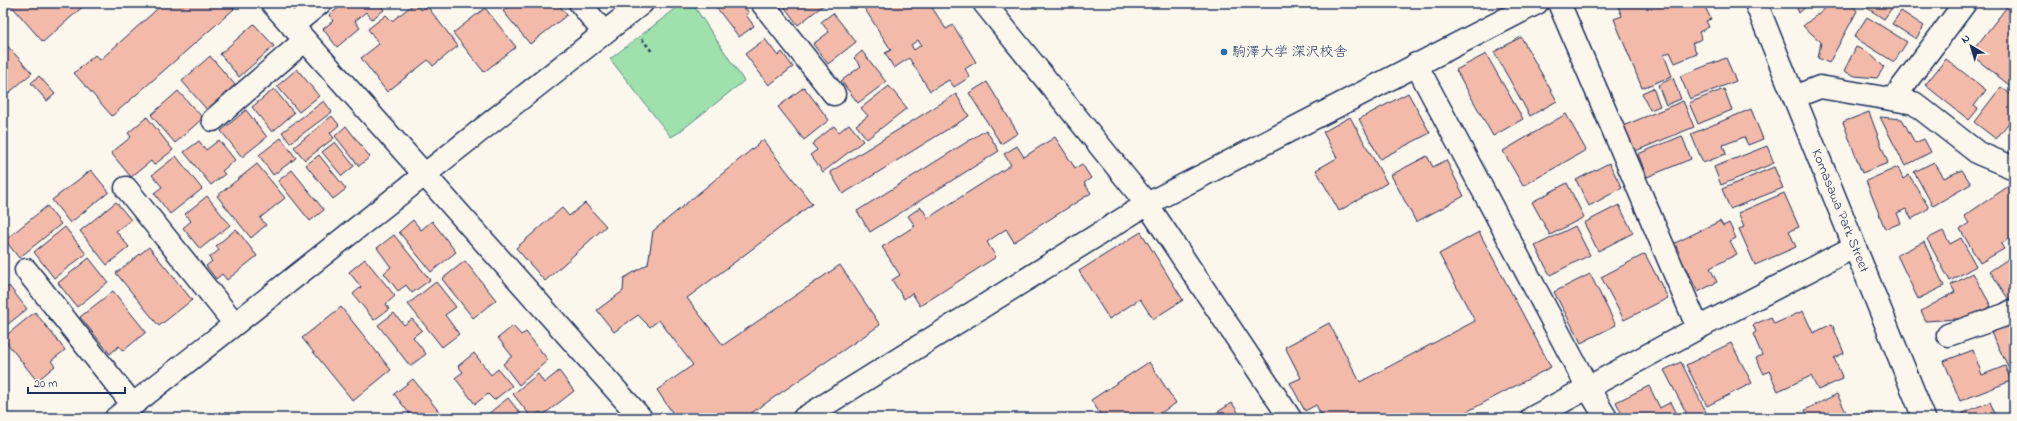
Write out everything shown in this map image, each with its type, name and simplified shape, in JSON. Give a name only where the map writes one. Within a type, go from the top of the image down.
[{"type":"street","points":[[272,3],[641,418]]},
{"type":"street","points":[[213,120],[298,33],[320,3]]},
{"type":"street","points":[[580,3],[604,33]]},
{"type":"street","points":[[116,418],[642,3]]},
{"type":"street","points":[[762,3],[834,94]]},
{"type":"street","points":[[984,3],[1147,204],[1290,418]]},
{"type":"street","points":[[804,418],[1147,204],[1416,64],[1507,10],[1538,3]]},
{"type":"street","points":[[1559,3],[1698,328]]},
{"type":"street","name":"Komasawa Park Street","points":[[1756,3],[1924,418]]},
{"type":"street","points":[[1894,98],[1965,3]]},
{"type":"street","points":[[1416,64],[1588,388],[1606,418]]},
{"type":"street","points":[[1794,97],[1820,87],[1894,98],[1914,103],[1978,153],[2014,168]]},
{"type":"street","points":[[126,188],[236,324]]},
{"type":"street","points":[[1532,418],[1854,246]]},
{"type":"street","points":[[26,270],[133,405]]},
{"type":"street","points":[[1948,335],[2005,315],[2014,310]]},
{"type":"green space","points":[[683,3],[692,3],[744,81],[671,137],[610,59]]},
{"type":"building","points":[[9,3],[87,3],[43,42]]},
{"type":"building","points":[[164,3],[228,3],[234,9],[112,116],[74,73],[95,55],[100,60]]},
{"type":"building","points":[[345,3],[379,3],[384,10],[372,19],[366,12],[355,21],[360,28],[337,47],[323,29],[333,21],[329,15]]},
{"type":"building","points":[[415,3],[421,10],[427,6],[458,46],[433,66],[428,60],[387,92],[361,58],[379,44],[368,29],[386,15],[392,21]]},
{"type":"building","points":[[514,3],[557,3],[567,15],[530,44],[503,11]]},
{"type":"building","points":[[720,3],[741,3],[749,13],[746,15],[754,26],[739,37],[716,7]]},
{"type":"building","points":[[786,3],[825,4],[798,25],[783,5]]},
{"type":"building","points":[[861,3],[929,3],[946,29],[953,25],[976,62],[965,69],[970,77],[954,87],[949,80],[930,91],[909,58],[894,68],[885,53],[891,50]],"holes":[[[918,40],[921,45],[914,50],[911,45]]]},
{"type":"building","points":[[1626,3],[1703,3],[1711,19],[1706,21],[1709,27],[1699,32],[1702,39],[1692,43],[1697,54],[1675,63],[1670,52],[1664,55],[1672,76],[1642,88],[1614,19],[1622,16],[1618,6]]},
{"type":"building","points":[[1795,3],[1810,3],[1799,13]]},
{"type":"building","points":[[1831,3],[1851,3],[1857,11],[1829,63],[1818,58],[1821,42],[1803,26]]},
{"type":"building","points":[[1866,3],[1891,3],[1894,5],[1884,19],[1864,6]]},
{"type":"building","points":[[2010,3],[2014,3],[2014,89],[1970,54]]},
{"type":"building","points":[[485,8],[516,47],[484,72],[453,33]]},
{"type":"building","points":[[1901,11],[1924,26],[1916,39],[1892,24]]},
{"type":"building","points":[[833,13],[856,42],[828,64],[813,44],[829,32],[821,22]]},
{"type":"building","points":[[1867,17],[1907,42],[1894,62],[1854,37]]},
{"type":"building","points":[[254,24],[274,46],[239,77],[220,54]]},
{"type":"building","points":[[1521,37],[1557,101],[1530,116],[1494,52]]},
{"type":"building","points":[[765,39],[778,56],[782,52],[793,67],[769,85],[745,54]]},
{"type":"building","points":[[3,41],[32,73],[3,98]]},
{"type":"building","points":[[1856,47],[1868,52],[1884,67],[1877,78],[1855,76],[1844,71]]},
{"type":"building","points":[[862,51],[886,82],[858,103],[841,81],[861,66],[854,58]]},
{"type":"building","points":[[1486,54],[1523,119],[1493,136],[1456,70]]},
{"type":"building","points":[[210,56],[236,86],[208,111],[182,81]]},
{"type":"building","points":[[1726,58],[1736,81],[1690,99],[1680,76]]},
{"type":"building","points":[[1946,59],[1986,90],[1974,106],[1978,109],[1969,120],[1925,85]]},
{"type":"building","points":[[297,69],[319,96],[299,112],[277,86]]},
{"type":"building","points":[[39,76],[55,94],[47,101],[31,83]]},
{"type":"building","points":[[1673,78],[1681,99],[1666,105],[1658,85]]},
{"type":"building","points":[[987,82],[1018,133],[1001,144],[969,93]]},
{"type":"building","points":[[889,86],[907,108],[867,139],[856,125],[868,116],[861,108]]},
{"type":"building","points":[[804,87],[829,120],[804,140],[778,107]]},
{"type":"building","points":[[2001,87],[2014,97],[2014,116],[1996,139],[1974,122]]},
{"type":"building","points":[[1653,88],[1660,106],[1650,110],[1642,93]]},
{"type":"building","points":[[274,89],[294,113],[272,132],[252,107]]},
{"type":"building","points":[[1724,89],[1732,110],[1698,124],[1689,103]]},
{"type":"building","points":[[178,91],[203,118],[175,143],[151,115]]},
{"type":"building","points":[[1408,93],[1430,133],[1380,159],[1359,119]]},
{"type":"building","points":[[956,94],[969,116],[843,194],[830,172]]},
{"type":"building","points":[[324,101],[332,112],[290,143],[282,132]]},
{"type":"building","points":[[1683,101],[1694,127],[1633,152],[1623,126]]},
{"type":"building","points":[[1751,109],[1763,139],[1748,145],[1744,137],[1723,145],[1726,154],[1703,163],[1691,134]]},
{"type":"building","points":[[246,110],[267,137],[242,157],[221,131]]},
{"type":"building","points":[[1869,112],[1888,163],[1862,173],[1843,122]]},
{"type":"building","points":[[1566,114],[1586,150],[1523,186],[1503,151]]},
{"type":"building","points":[[332,116],[339,125],[330,133],[334,138],[305,160],[294,147]]},
{"type":"building","points":[[147,117],[173,150],[154,165],[151,161],[131,177],[111,153],[131,137],[128,133]]},
{"type":"building","points":[[1350,117],[1387,183],[1339,211],[1316,170],[1337,158],[1323,132]]},
{"type":"building","points":[[1880,117],[1902,119],[1915,143],[1924,139],[1931,152],[1905,166]]},
{"type":"building","points":[[849,124],[863,141],[823,172],[810,155],[817,150],[812,144],[834,126],[839,132]]},
{"type":"building","points":[[346,126],[370,157],[359,166],[335,136]]},
{"type":"building","points":[[986,130],[999,151],[870,232],[857,211]]},
{"type":"building","points":[[1682,136],[1691,159],[1647,177],[1638,154]]},
{"type":"building","points":[[1055,137],[1075,168],[1082,164],[1091,178],[1084,183],[1091,193],[1014,242],[1006,229],[987,242],[996,257],[920,306],[912,293],[904,299],[892,280],[900,275],[882,247],[915,226],[908,216],[921,207],[928,218],[1011,165],[1004,154],[1017,146],[1024,157]]},
{"type":"building","points":[[281,138],[296,158],[273,175],[259,155]]},
{"type":"building","points":[[219,140],[235,160],[222,171],[225,174],[211,185],[184,152],[199,141],[206,150]]},
{"type":"building","points":[[763,140],[812,204],[687,298],[723,345],[840,265],[880,325],[744,418],[676,418],[657,390],[693,365],[659,320],[650,327],[638,315],[614,332],[597,310],[623,291],[624,278],[648,264],[653,231]]},
{"type":"building","points":[[335,142],[354,166],[342,176],[322,152]]},
{"type":"building","points":[[1767,146],[1774,163],[1721,185],[1714,167]]},
{"type":"building","points":[[319,155],[346,189],[333,199],[306,165]]},
{"type":"building","points":[[176,156],[202,189],[170,214],[154,193],[162,187],[152,175]]},
{"type":"building","points":[[1427,156],[1433,167],[1446,160],[1464,196],[1416,222],[1391,175]]},
{"type":"building","points":[[1934,162],[1944,178],[1962,170],[1971,184],[1933,206],[1914,172]]},
{"type":"building","points":[[1609,163],[1622,188],[1589,206],[1576,180]]},
{"type":"building","points":[[257,164],[285,198],[260,218],[266,225],[251,238],[217,196]]},
{"type":"building","points":[[1774,167],[1783,188],[1730,209],[1722,189]]},
{"type":"building","points":[[1898,167],[1903,179],[1909,175],[1929,208],[1912,219],[1906,209],[1897,213],[1901,223],[1885,229],[1866,181]]},
{"type":"building","points":[[91,170],[109,192],[70,223],[52,200]]},
{"type":"building","points":[[292,170],[324,210],[310,221],[278,181]]},
{"type":"building","points":[[1567,183],[1584,217],[1550,235],[1532,202]]},
{"type":"building","points":[[2009,186],[2014,193],[2014,235],[2001,244],[2004,249],[1980,263],[1960,229],[1969,223],[1964,216]]},
{"type":"building","points":[[1784,193],[1799,227],[1789,231],[1796,247],[1755,265],[1739,229],[1744,227],[1738,213]]},
{"type":"building","points":[[207,196],[230,225],[200,249],[183,228],[191,221],[185,214]]},
{"type":"building","points":[[116,202],[131,220],[116,231],[129,247],[107,265],[80,231]]},
{"type":"building","points":[[585,203],[606,226],[545,281],[516,248],[562,208],[569,216]]},
{"type":"building","points":[[1619,205],[1633,233],[1598,251],[1584,223]]},
{"type":"building","points":[[47,206],[61,224],[19,258],[5,240]]},
{"type":"building","points":[[413,220],[421,230],[432,221],[456,252],[431,272],[399,232]]},
{"type":"building","points":[[1720,221],[1723,226],[1729,223],[1736,238],[1730,241],[1737,254],[1710,268],[1717,282],[1698,292],[1673,244]]},
{"type":"building","points":[[1575,226],[1590,255],[1550,275],[1535,246]]},
{"type":"building","points":[[65,227],[86,254],[54,278],[34,252]]},
{"type":"building","points":[[236,229],[257,256],[227,280],[222,274],[216,279],[206,266],[212,261],[209,258],[219,250],[216,246]]},
{"type":"building","points":[[1943,231],[1950,244],[1961,238],[1976,266],[1950,281],[1927,239]]},
{"type":"building","points":[[1141,232],[1183,300],[1153,319],[1140,299],[1109,319],[1079,271]]},
{"type":"building","points":[[1479,232],[1551,367],[1455,418],[1323,418],[1316,405],[1305,411],[1290,383],[1301,378],[1285,347],[1329,323],[1360,382],[1475,321],[1439,254]]},
{"type":"building","points":[[394,235],[430,280],[412,293],[406,285],[398,291],[384,273],[391,267],[377,248]]},
{"type":"building","points":[[1924,242],[1944,286],[1918,299],[1897,255]]},
{"type":"building","points":[[149,247],[192,300],[159,326],[116,273]]},
{"type":"building","points":[[1645,254],[1668,298],[1624,320],[1601,277]]},
{"type":"building","points":[[2014,255],[2014,296],[2009,300],[1990,271]]},
{"type":"building","points":[[89,258],[108,282],[77,307],[58,283]]},
{"type":"building","points":[[365,259],[395,296],[386,304],[389,309],[374,320],[353,294],[361,287],[349,272]]},
{"type":"building","points":[[465,261],[496,300],[473,318],[442,279]]},
{"type":"building","points":[[1973,273],[1991,306],[1970,318],[1926,321],[1921,311],[1955,292],[1951,285]]},
{"type":"building","points":[[1590,274],[1616,325],[1581,343],[1554,292]]},
{"type":"building","points":[[436,282],[456,307],[445,315],[459,334],[442,347],[408,304]]},
{"type":"building","points":[[9,286],[27,309],[3,328],[3,291]]},
{"type":"building","points":[[113,291],[146,332],[123,351],[119,346],[110,354],[80,317]]},
{"type":"building","points":[[341,307],[391,370],[353,401],[302,338]]},
{"type":"building","points":[[1803,311],[1813,333],[1832,324],[1844,353],[1834,358],[1843,379],[1818,390],[1811,376],[1778,391],[1769,371],[1764,374],[1756,358],[1762,355],[1753,334],[1756,332],[1753,325],[1771,317],[1774,324]]},
{"type":"building","points":[[35,312],[65,350],[51,361],[55,366],[37,381],[3,338]]},
{"type":"building","points":[[394,313],[404,325],[412,319],[422,330],[413,337],[426,354],[410,366],[378,325]]},
{"type":"building","points":[[2012,322],[2014,325],[2014,378],[1991,333]]},
{"type":"building","points":[[513,326],[521,335],[526,332],[548,360],[519,385],[503,364],[512,356],[498,338]]},
{"type":"building","points":[[1731,343],[1752,383],[1707,406],[1686,365]]},
{"type":"building","points":[[1973,350],[1982,375],[2005,366],[2011,381],[1960,401],[1944,361]]},
{"type":"building","points":[[474,353],[491,375],[498,369],[512,386],[494,400],[488,394],[475,404],[455,378],[463,372],[458,366]]},
{"type":"building","points":[[1149,362],[1176,403],[1153,418],[1103,418],[1091,400]]},
{"type":"building","points":[[1681,362],[1709,418],[1689,418],[1664,370]]},
{"type":"building","points":[[559,371],[574,391],[543,415],[540,412],[532,418],[513,394],[538,374],[544,383]]},
{"type":"building","points":[[413,379],[444,418],[413,418],[394,394]]},
{"type":"building","points":[[1649,386],[1660,408],[1671,402],[1679,418],[1624,418],[1616,402]]},
{"type":"building","points":[[1837,394],[1849,418],[1809,418],[1805,410]]},
{"type":"building","points":[[508,398],[524,418],[483,418]]},
{"type":"building","points":[[1990,402],[1997,418],[1964,418],[1962,413]]},
{"type":"building","points":[[1232,403],[1242,418],[1208,418]]},
{"type":"building","points":[[1870,411],[1874,418],[1856,418]]},
{"type":"place","name":"駒澤大学 深沢校舎","points":[[1224,52]]}]
